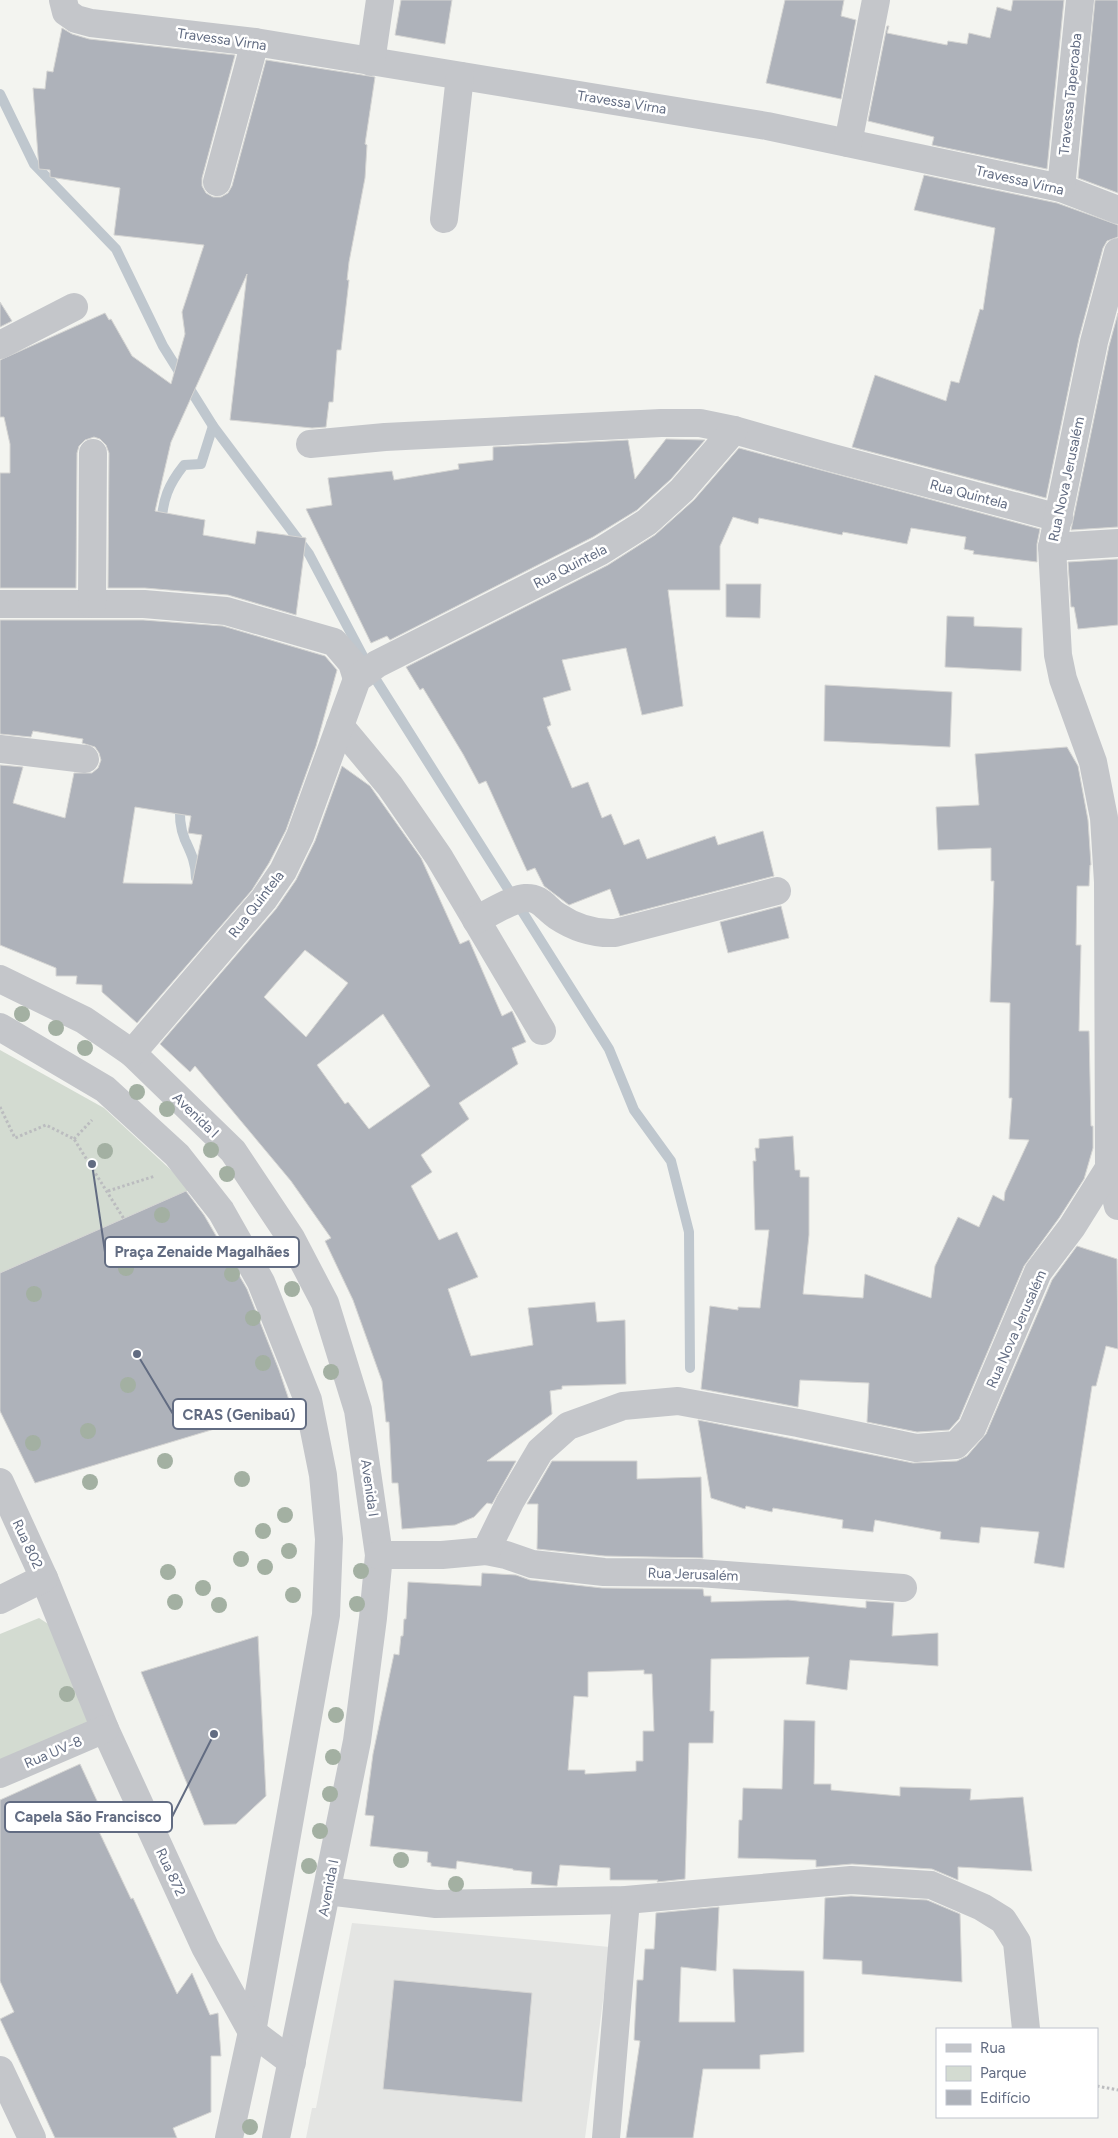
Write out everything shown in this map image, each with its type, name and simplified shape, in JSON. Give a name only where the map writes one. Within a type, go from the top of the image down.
[{"type":"street","name":"Travessa Virna","points":[[64,0],[66,12],[76,19],[256,42],[767,126],[1060,188],[1118,210]]},
{"type":"street","points":[[371,62],[380,0]]},
{"type":"street","points":[[848,143],[876,0]]},
{"type":"street","name":"Travessa Taperoaba","points":[[1060,188],[1080,0]]},
{"type":"street","points":[[217,182],[256,42]]},
{"type":"street","points":[[444,219],[460,76]]},
{"type":"street","name":"Rua Nova Jerusalém","points":[[486,1551],[510,1502],[540,1450],[568,1426],[623,1406],[678,1401],[798,1423],[916,1448],[956,1446],[972,1428],[1038,1272],[1072,1227],[1109,1168],[1113,882],[1094,762],[1063,679],[1058,655],[1052,547],[1094,342],[1118,252]]},
{"type":"street","points":[[0,344],[74,307]]},
{"type":"street","name":"Rua Quintela","points":[[310,444],[385,437],[661,423],[700,423],[734,430],[1059,518]]},
{"type":"street","name":"Rua Quintela","points":[[132,1053],[264,899],[283,871],[300,836],[340,726],[365,673],[601,551],[647,522],[682,490],[734,430]]},
{"type":"street","points":[[92,604],[94,453]]},
{"type":"street","points":[[1052,547],[1118,543]]},
{"type":"street","points":[[0,604],[92,604],[226,611],[334,642],[352,663],[365,673]]},
{"type":"street","points":[[340,726],[390,786],[438,857],[542,1031]]},
{"type":"street","points":[[0,749],[85,759]]},
{"type":"street","points":[[476,920],[522,898],[533,898],[542,902],[555,915],[577,928],[601,933],[615,933],[777,891]]},
{"type":"street","name":"Avenida I","points":[[0,980],[84,1020],[132,1053],[233,1151],[291,1238],[325,1303],[358,1410],[379,1555],[373,1618],[357,1741],[276,2138]]},
{"type":"street","points":[[0,1027],[105,1090],[177,1154],[221,1211],[261,1282],[308,1400],[323,1475],[329,1539],[326,1615],[252,2032],[229,2138]]},
{"type":"street","points":[[1109,1168],[1118,1206]]},
{"type":"street","name":"Rua 802","points":[[0,1482],[44,1578]]},
{"type":"street","points":[[379,1555],[442,1555],[486,1551]]},
{"type":"street","name":"Rua Jerusalém","points":[[486,1551],[506,1555],[532,1564],[604,1572],[699,1573],[903,1588]]},
{"type":"street","points":[[0,1600],[44,1578]]},
{"type":"street","name":"Rua 872","points":[[44,1578],[105,1729],[206,1948],[252,2032],[292,2062]]},
{"type":"street","name":"Rua UV-8","points":[[0,1774],[105,1729]]},
{"type":"street","points":[[327,1891],[436,1904],[626,1900],[851,1880],[931,1885],[982,1907],[1003,1920],[1017,1942],[1026,2028]]},
{"type":"street","points":[[606,2138],[626,1900]]},
{"type":"street","points":[[0,2070],[32,2138]]},
{"type":"path","points":[[0,1107],[15,1138],[46,1125],[74,1139],[124,1218]]},
{"type":"path","points":[[74,1139],[98,1114]]},
{"type":"path","points":[[108,1191],[163,1174]]},
{"type":"path","points":[[1098,2086],[1118,2090]]},
{"type":"shaded area","points":[[352,1923],[610,1947],[585,2138],[306,2138],[312,2108],[316,2108]]},
{"type":"green space","points":[[0,1050],[104,1108],[172,1171],[189,1190],[0,1273]]},
{"type":"green space","points":[[39,1618],[59,1631],[96,1708],[84,1731],[0,1766],[0,1634]]},
{"type":"building","points":[[401,0],[452,0],[445,44],[395,35]]},
{"type":"building","points":[[785,0],[844,0],[841,16],[856,20],[841,99],[766,83]]},
{"type":"building","points":[[1013,0],[1064,0],[1047,169],[932,145],[934,137],[868,121],[887,26],[889,26],[887,33],[947,45],[948,41],[967,44],[969,33],[990,38],[997,7],[1011,11]]},
{"type":"building","points":[[1095,0],[1118,0],[1118,193],[1078,178]]},
{"type":"building","points":[[62,28],[72,34],[89,39],[235,55],[202,178],[202,186],[206,193],[213,197],[221,197],[228,193],[232,186],[266,60],[375,77],[365,144],[367,145],[365,178],[349,262],[347,280],[349,280],[341,350],[337,350],[333,402],[329,402],[326,427],[312,428],[230,420],[247,274],[171,442],[155,511],[205,520],[203,535],[255,544],[257,531],[306,538],[296,615],[228,595],[145,588],[108,588],[109,453],[106,445],[100,439],[94,437],[85,440],[79,446],[77,453],[76,588],[0,588],[0,473],[10,473],[10,444],[4,417],[0,417],[0,360],[105,313],[109,320],[111,319],[132,356],[171,384],[185,334],[182,312],[204,245],[114,235],[120,188],[50,177],[50,170],[39,169],[33,88],[45,89],[47,71],[53,72]]},
{"type":"building","points":[[924,175],[1057,203],[1118,225],[1118,237],[1107,241],[1103,248],[1079,338],[1046,498],[852,447],[875,375],[946,401],[951,381],[959,383],[980,309],[983,310],[995,228],[914,210]]},
{"type":"building","points":[[0,302],[12,321],[0,327]]},
{"type":"building","points":[[1118,313],[1118,527],[1071,530],[1109,346]]},
{"type":"building","points":[[666,439],[705,440],[671,479],[637,510],[593,537],[390,640],[387,636],[371,643],[306,509],[332,505],[328,478],[392,471],[394,480],[459,469],[458,464],[493,460],[493,447],[628,440],[635,479]]},
{"type":"building","points":[[739,448],[1040,529],[1037,544],[1037,562],[973,554],[974,551],[964,549],[966,537],[911,528],[907,544],[843,532],[842,535],[759,518],[758,524],[733,517],[720,546],[720,590],[668,590],[683,706],[642,715],[626,648],[562,660],[571,690],[543,698],[551,725],[547,727],[572,788],[588,782],[602,818],[611,814],[624,845],[639,839],[647,859],[715,836],[718,845],[763,831],[774,876],[620,916],[610,889],[569,905],[544,886],[535,868],[527,871],[486,781],[479,784],[423,688],[420,690],[406,667],[608,565],[655,535],[694,500]]},
{"type":"building","points":[[1118,559],[1118,625],[1078,629],[1074,607],[1071,607],[1068,562]]},
{"type":"building","points":[[726,584],[761,584],[760,618],[726,617]]},
{"type":"building","points":[[947,616],[974,617],[974,626],[1022,628],[1021,671],[945,667]]},
{"type":"building","points":[[0,620],[143,620],[223,626],[325,656],[337,670],[316,746],[286,830],[269,863],[252,890],[137,1023],[102,992],[102,985],[76,984],[77,976],[56,976],[56,968],[0,945],[0,765],[23,767],[13,803],[65,818],[74,773],[92,773],[98,768],[101,760],[95,747],[82,743],[83,739],[33,731],[31,737],[0,734]],"holes":[[[135,807],[191,816],[188,833],[202,835],[192,884],[123,883]]]},
{"type":"building","points":[[825,685],[952,692],[950,747],[824,741]]},
{"type":"building","points":[[1067,747],[1078,766],[1088,820],[1091,865],[1089,886],[1077,886],[1076,945],[1081,945],[1079,1031],[1089,1031],[1093,1148],[1084,1179],[1059,1218],[1024,1266],[959,1419],[949,1430],[917,1432],[867,1422],[869,1383],[800,1380],[798,1407],[701,1389],[710,1306],[738,1310],[738,1307],[760,1308],[769,1230],[755,1230],[753,1161],[756,1161],[755,1148],[759,1148],[759,1139],[793,1136],[795,1170],[800,1170],[800,1177],[809,1177],[809,1235],[803,1294],[863,1298],[865,1274],[931,1298],[935,1266],[958,1217],[979,1227],[993,1195],[1004,1201],[1005,1192],[1029,1140],[1009,1139],[1012,1098],[1009,1098],[1010,1003],[990,1002],[994,881],[991,881],[991,848],[938,850],[936,807],[979,805],[975,754]]},
{"type":"building","points":[[342,766],[370,786],[421,858],[460,944],[469,940],[502,1016],[512,1011],[526,1042],[512,1048],[518,1064],[459,1103],[469,1119],[421,1155],[432,1172],[411,1186],[439,1240],[457,1232],[478,1277],[448,1289],[471,1356],[533,1345],[528,1308],[595,1302],[597,1322],[625,1320],[626,1384],[562,1386],[562,1389],[550,1391],[552,1414],[487,1461],[516,1461],[492,1504],[487,1503],[474,1517],[455,1525],[402,1529],[398,1483],[392,1483],[389,1422],[386,1422],[382,1381],[353,1300],[325,1241],[331,1238],[291,1181],[195,1066],[190,1072],[160,1044],[276,909],[296,880],[315,841]],"holes":[[[305,950],[348,983],[306,1037],[264,997]],[[383,1014],[430,1086],[369,1129],[348,1102],[345,1104],[317,1065]]]},
{"type":"building","points":[[781,906],[789,938],[728,953],[720,922]]},
{"type":"building","points":[[186,1191],[204,1215],[247,1289],[291,1406],[35,1483],[0,1411],[0,1273]]},
{"type":"building","points":[[1077,1246],[1117,1259],[1118,1349],[1106,1346],[1096,1386],[1092,1386],[1064,1568],[1034,1563],[1039,1532],[981,1527],[979,1543],[940,1539],[941,1532],[875,1520],[873,1532],[842,1528],[843,1520],[773,1508],[772,1512],[746,1506],[745,1509],[711,1498],[698,1420],[913,1463],[957,1461],[967,1456],[986,1434],[1052,1280]]},
{"type":"building","points":[[552,1461],[637,1461],[637,1479],[701,1477],[703,1558],[605,1556],[537,1549],[538,1504],[527,1504]]},
{"type":"building","points":[[482,1573],[516,1575],[530,1580],[602,1588],[703,1589],[704,1596],[711,1596],[711,1602],[788,1600],[866,1608],[866,1601],[894,1603],[892,1636],[938,1633],[938,1666],[850,1660],[847,1690],[806,1684],[809,1657],[711,1659],[710,1711],[714,1711],[713,1743],[689,1743],[685,1879],[657,1882],[658,1880],[610,1880],[610,1868],[560,1865],[557,1886],[531,1884],[532,1872],[457,1861],[456,1869],[431,1866],[431,1863],[427,1862],[428,1852],[370,1846],[374,1816],[365,1815],[373,1754],[394,1654],[399,1655],[401,1636],[403,1636],[408,1582],[481,1586]],"holes":[[[644,1670],[644,1674],[652,1674],[654,1731],[643,1731],[643,1761],[636,1761],[636,1771],[585,1774],[585,1770],[568,1770],[574,1696],[588,1697],[588,1672]]]},
{"type":"building","points":[[258,1636],[266,1796],[236,1824],[204,1825],[141,1672]]},
{"type":"building","points":[[784,1720],[815,1721],[814,1784],[831,1784],[831,1790],[900,1796],[900,1787],[971,1789],[970,1800],[1023,1797],[1032,1871],[958,1867],[958,1880],[932,1869],[852,1864],[816,1867],[816,1860],[738,1858],[739,1820],[742,1820],[743,1788],[782,1789]]},
{"type":"building","points":[[80,1764],[104,1816],[94,1821],[131,1899],[133,1898],[177,1994],[192,1973],[210,2015],[218,2013],[221,2056],[211,2056],[211,2112],[173,2128],[177,2138],[55,2138],[0,2019],[14,2012],[0,1981],[0,1800]]},
{"type":"building","points":[[851,1896],[927,1900],[960,1914],[962,1982],[862,1974],[862,1961],[823,1959],[825,1898]]},
{"type":"building","points":[[719,1907],[716,1971],[681,1967],[679,2022],[735,2022],[733,1969],[804,1971],[804,2052],[760,2055],[760,2069],[703,2069],[693,2138],[626,2138],[640,2041],[634,2040],[637,1980],[643,1980],[645,1949],[654,1949],[656,1913]]},
{"type":"building","points":[[394,1980],[532,1993],[522,2102],[383,2089]]},
{"type":"waterway","points":[[0,94],[34,164],[116,249],[163,346],[213,426],[309,554],[373,675],[609,1049],[634,1110],[671,1161],[689,1232],[690,1368]]},
{"type":"waterway","points":[[161,525],[163,507],[170,486],[184,465],[201,464],[213,426]]},
{"type":"waterway","points":[[181,800],[181,825],[194,863],[196,878]]},
{"type":"place","name":"Praça Zenaide Magalhães","points":[[92,1164]]},
{"type":"place","name":"CRAS (Genibaú)","points":[[137,1354]]},
{"type":"place","name":"Capela São Francisco","points":[[214,1734]]}]
